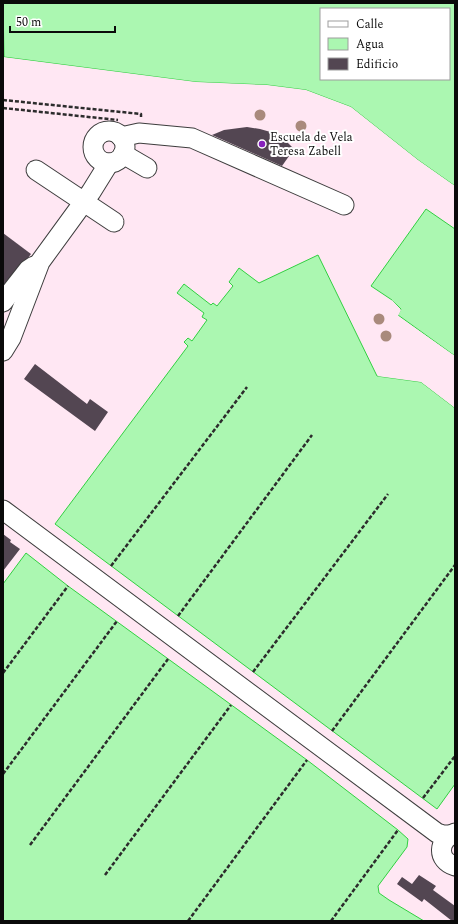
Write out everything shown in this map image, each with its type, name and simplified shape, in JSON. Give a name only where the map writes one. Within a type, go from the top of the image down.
[{"type":"lane","points":[[3,351],[11,338],[9,325],[40,262],[104,172],[119,144],[139,133],[192,138],[344,205]]},
{"type":"lane","points":[[119,144],[147,168]]},
{"type":"lane","points":[[36,170],[83,203],[114,222]]},
{"type":"lane","points":[[3,302],[28,270],[40,262]]},
{"type":"lane","points":[[3,510],[446,836],[441,851],[446,861],[455,866]]},
{"type":"path","points":[[3,100],[141,114],[140,122]]},
{"type":"path","points":[[3,108],[69,115],[119,144]]},
{"type":"path","points":[[111,566],[247,387]]},
{"type":"path","points":[[178,616],[312,435]]},
{"type":"path","points":[[253,672],[388,494]]},
{"type":"path","points":[[332,731],[455,565]]},
{"type":"path","points":[[3,673],[68,586]]},
{"type":"path","points":[[3,774],[117,621]]},
{"type":"path","points":[[30,845],[168,659]]},
{"type":"path","points":[[105,875],[231,705]]},
{"type":"path","points":[[423,798],[455,756]]},
{"type":"path","points":[[188,921],[307,760]]},
{"type":"path","points":[[331,921],[398,830]]},
{"type":"water","points":[[3,3],[455,3],[455,186],[418,160],[351,107],[306,90],[267,85],[196,82],[4,57]]},
{"type":"water","points":[[426,209],[455,229],[455,356],[398,315],[401,309],[392,300],[371,286]]},
{"type":"water","points":[[318,255],[377,376],[421,382],[455,408],[455,784],[437,809],[55,524],[188,346],[184,342],[188,338],[192,341],[207,320],[202,317],[204,313],[177,293],[184,284],[211,305],[213,303],[217,306],[233,286],[229,282],[239,268],[259,283]]},
{"type":"water","points":[[26,553],[68,586],[307,760],[408,839],[407,847],[378,886],[379,893],[424,921],[3,921],[3,584]]},
{"type":"pier","points":[[3,57],[196,82],[267,85],[306,90],[351,107],[418,160],[455,186],[455,188],[416,162],[350,109],[306,92],[267,87],[196,84],[4,59]]},
{"type":"pier","points":[[392,300],[401,310],[398,316],[455,356],[455,358],[397,317],[396,315],[399,310],[391,302]]},
{"type":"pier","points":[[380,374],[422,380],[455,405],[455,408],[421,382],[377,376]]},
{"type":"building","name":"Escuela de Vela Teresa Zabell","points":[[247,127],[274,133],[285,140],[294,149],[282,166],[212,135],[224,130]]},
{"type":"building","points":[[3,233],[31,254],[6,287],[3,285]]},
{"type":"building","points":[[35,364],[87,404],[90,399],[108,412],[95,431],[24,379]]},
{"type":"building","points":[[3,534],[11,540],[10,542],[20,549],[3,571]]},
{"type":"building","points":[[419,875],[436,886],[433,890],[455,906],[455,921],[452,921],[424,899],[422,902],[397,884],[402,877],[412,884]]},
{"type":"place","name":"Escuela de Vela Teresa Zabell","points":[[262,144]]}]
